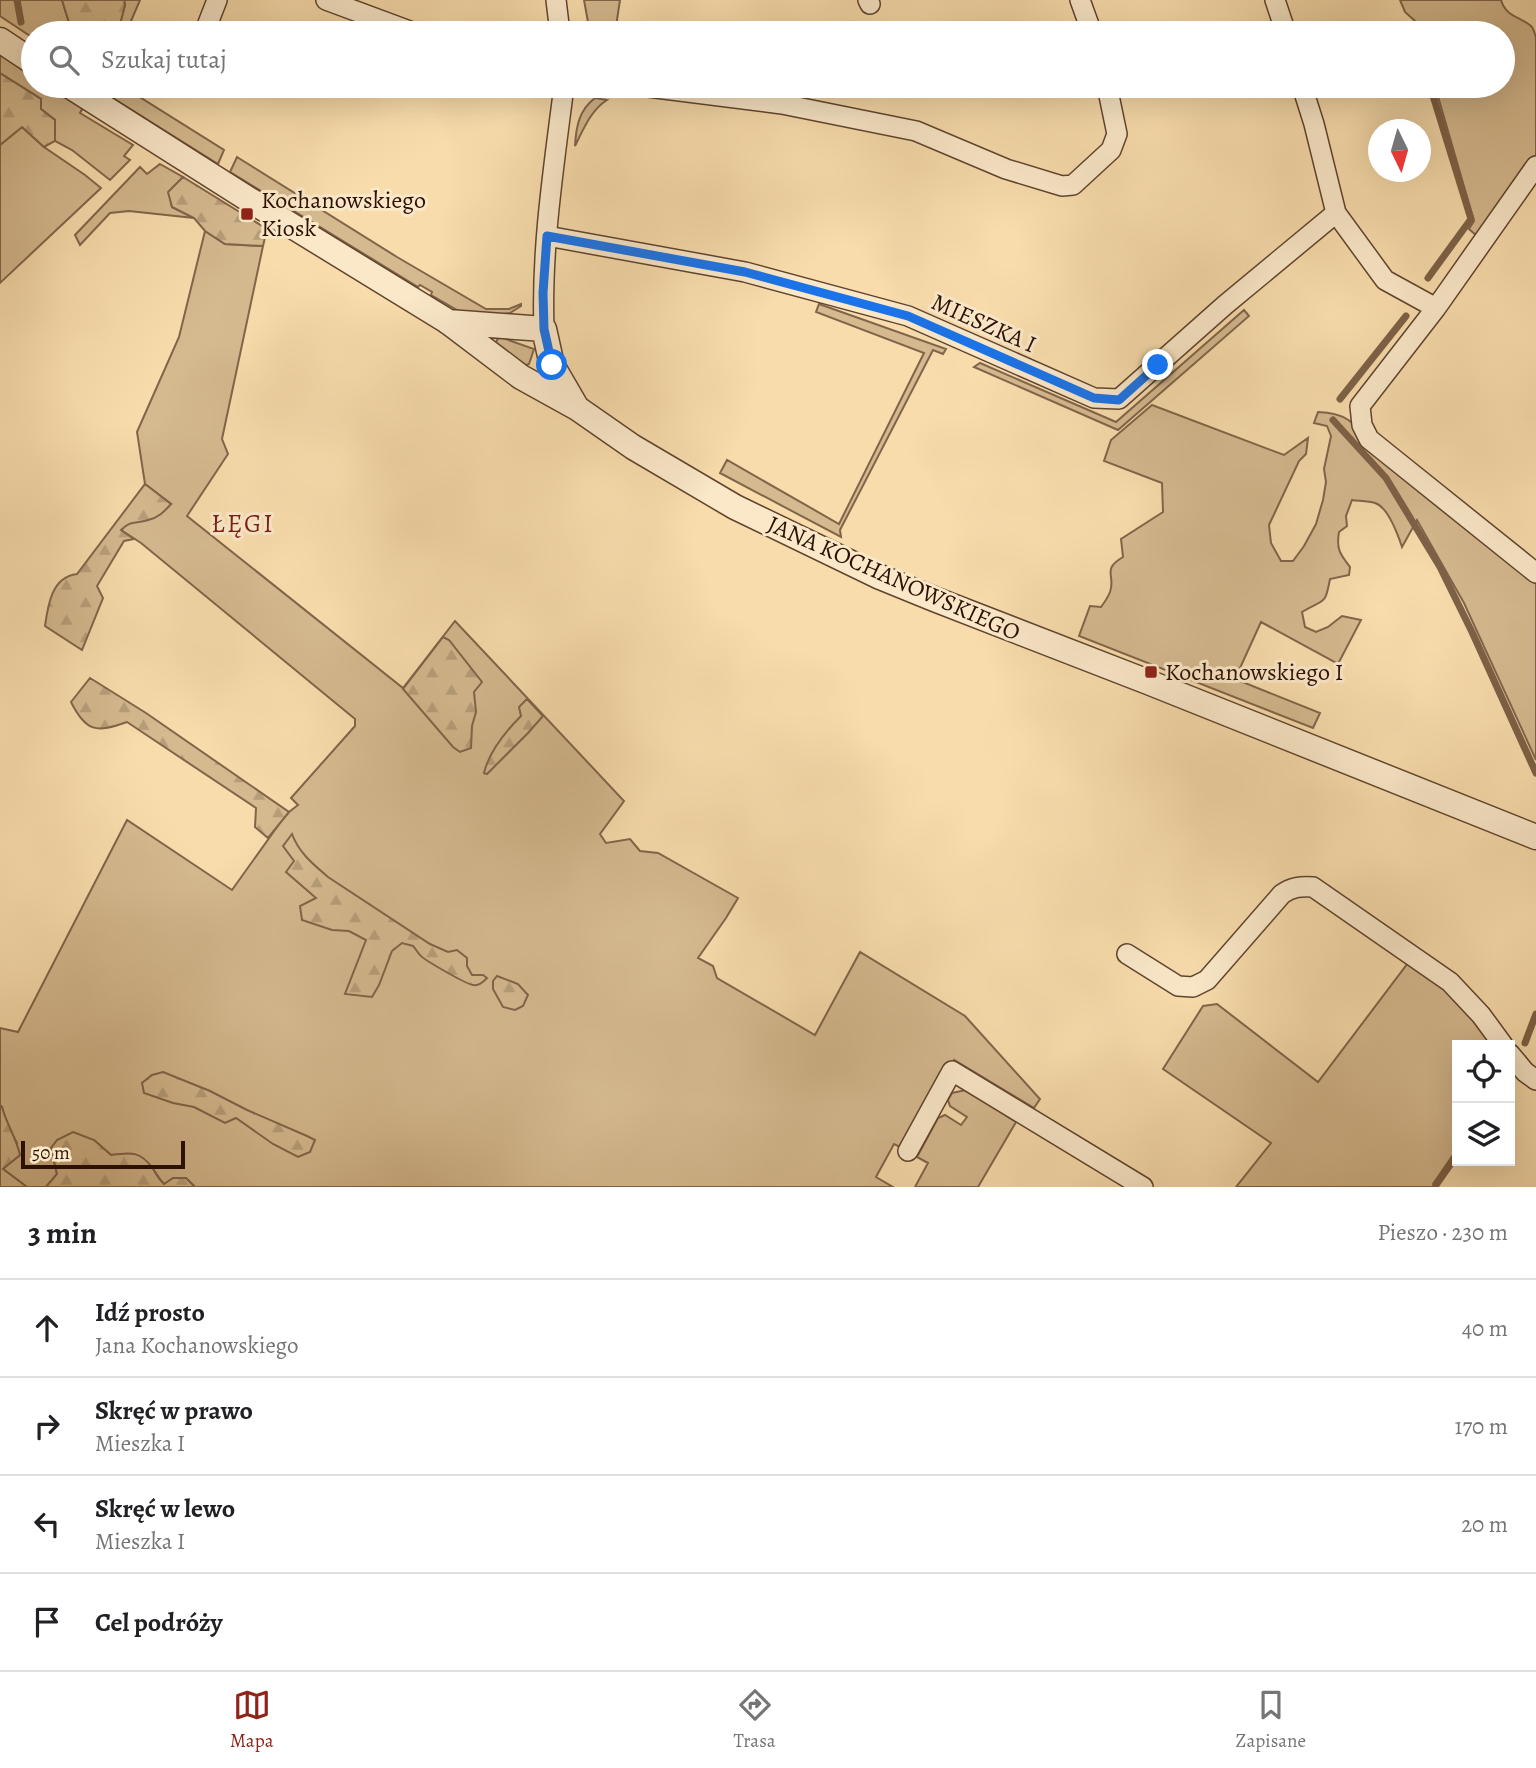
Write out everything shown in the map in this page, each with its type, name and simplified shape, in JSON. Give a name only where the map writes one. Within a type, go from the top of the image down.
[{"type":"street","points":[[209,21],[217,0]]},
{"type":"street","points":[[326,0],[383,21]]},
{"type":"street","points":[[556,0],[559,21]]},
{"type":"street","points":[[1080,0],[1088,21]]},
{"type":"street","points":[[1275,0],[1282,21]]},
{"type":"street","points":[[0,40],[21,54]]},
{"type":"street","points":[[89,98],[447,321],[520,377],[577,408]]},
{"type":"street","name":"JANA KOCHANOWSKIEGO","points":[[563,98],[543,293],[552,365],[577,408],[633,447],[735,507],[880,576],[1536,837]]},
{"type":"street","points":[[735,98],[782,104],[916,131],[1006,169],[1062,186],[1073,185],[1111,150],[1117,134],[1110,98]]},
{"type":"street","points":[[1306,98],[1336,213],[1385,280],[1436,307]]},
{"type":"street","points":[[1536,166],[1436,307],[1360,406],[1362,425],[1369,439],[1536,573]]},
{"type":"street","name":"MIESZKA I","points":[[547,236],[745,272],[908,316],[1094,398],[1119,400],[1225,305],[1336,213]]},
{"type":"street","points":[[447,321],[547,341],[520,377]]},
{"type":"street","points":[[1127,954],[1178,986],[1193,987],[1207,980],[1282,894],[1301,886],[1313,887],[1450,982],[1481,1015],[1499,1040]]},
{"type":"street","points":[[1515,1060],[1536,1080]]},
{"type":"street","points":[[908,1151],[952,1071],[1143,1187]]},
{"type":"green space","points":[[0,0],[62,0],[69,21],[21,21],[21,30],[0,16]]},
{"type":"green space","points":[[62,0],[124,0],[121,21],[69,21]]},
{"type":"green space","points":[[124,0],[140,0],[131,21],[121,21]]},
{"type":"green space","points":[[584,0],[620,0],[617,21],[588,21]]},
{"type":"green space","points":[[1400,0],[1501,0],[1511,14],[1532,27],[1536,38],[1536,155],[1477,236],[1469,229],[1474,221],[1438,98],[1515,98],[1515,21],[1415,21],[1405,12]]},
{"type":"green space","points":[[0,52],[21,65],[21,86],[0,73]]},
{"type":"green space","points":[[0,73],[21,86],[21,98],[41,99],[41,109],[55,120],[55,141],[44,147],[22,127],[0,145]]},
{"type":"green space","points":[[72,98],[84,106],[80,113],[133,145],[124,156],[130,160],[110,180],[72,150],[55,141],[55,120],[41,109],[41,99]]},
{"type":"green space","points":[[113,98],[141,98],[224,150],[218,164]]},
{"type":"green space","points":[[595,98],[607,100],[592,115],[575,146],[579,119]]},
{"type":"green space","points":[[779,98],[804,98],[802,101]]},
{"type":"green space","points":[[22,127],[44,147],[101,188],[0,283],[0,145]]},
{"type":"green space","points":[[237,157],[486,309],[521,306],[510,313],[496,315],[464,314],[431,295],[432,292],[420,285],[418,287],[230,172]]},
{"type":"green space","points":[[160,164],[183,177],[169,192],[172,207],[194,218],[129,211],[110,213],[80,245],[75,235],[140,167],[147,174]]},
{"type":"green space","points":[[183,177],[267,229],[263,246],[225,244],[205,231],[194,218],[172,207],[168,192]]},
{"type":"green space","points":[[205,231],[225,244],[263,246],[222,439],[228,454],[187,516],[403,688],[455,621],[624,801],[600,834],[606,843],[630,839],[640,851],[658,853],[738,898],[698,958],[713,966],[717,978],[815,1035],[860,952],[965,1016],[1040,1099],[1034,1108],[954,1060],[904,1149],[894,1144],[876,1177],[893,1187],[195,1187],[186,1178],[164,1184],[151,1167],[140,1159],[127,1154],[111,1155],[94,1140],[51,1148],[57,1174],[46,1187],[27,1187],[3,1169],[17,1143],[0,1105],[0,1028],[18,1032],[127,820],[232,890],[282,820],[298,805],[291,798],[355,726],[355,719],[141,543],[121,530],[128,523],[148,520],[171,504],[145,484],[137,432],[179,337]]},
{"type":"green space","points":[[819,304],[946,349],[943,354],[933,350],[840,530],[841,537],[720,473],[727,460],[839,524],[924,353],[816,312]]},
{"type":"green space","points":[[1244,310],[1249,316],[1118,430],[974,367],[980,363],[1116,422]]},
{"type":"green space","points":[[500,337],[534,349],[529,364],[524,366],[495,345]]},
{"type":"green space","points":[[1152,405],[1284,455],[1308,438],[1306,454],[1299,461],[1269,525],[1271,543],[1281,561],[1293,561],[1304,546],[1316,524],[1323,500],[1326,482],[1324,469],[1331,436],[1327,426],[1314,423],[1318,412],[1338,415],[1352,422],[1374,450],[1536,584],[1536,760],[1464,603],[1417,520],[1402,547],[1388,516],[1375,503],[1352,500],[1346,516],[1347,526],[1339,532],[1338,538],[1340,551],[1350,567],[1349,575],[1330,579],[1325,598],[1302,612],[1305,627],[1316,632],[1342,616],[1361,620],[1338,664],[1261,622],[1235,679],[1320,713],[1313,728],[1079,636],[1090,606],[1101,607],[1110,592],[1111,569],[1123,557],[1121,539],[1163,512],[1162,483],[1104,461],[1111,440]]},
{"type":"green space","points":[[145,484],[171,504],[155,518],[131,523],[121,530],[134,539],[124,541],[97,586],[103,598],[82,650],[45,626],[53,593],[62,580],[77,574]]},
{"type":"green space","points":[[443,637],[449,640],[482,682],[474,692],[476,712],[471,748],[460,752],[403,689]]},
{"type":"green space","points":[[90,678],[146,713],[289,812],[268,838],[255,827],[256,808],[127,722],[107,728],[87,724],[71,702]]},
{"type":"green space","points":[[527,699],[543,716],[487,774],[484,773],[499,742],[521,716],[519,707]]},
{"type":"green space","points":[[292,834],[303,853],[328,877],[430,944],[448,952],[457,950],[467,958],[467,966],[472,975],[483,975],[487,978],[477,985],[469,984],[429,962],[413,946],[402,943],[392,951],[372,997],[345,994],[366,940],[349,931],[332,930],[302,920],[300,906],[316,898],[286,872],[294,861],[283,846]]},
{"type":"green space","points":[[1411,959],[1444,984],[1494,1040],[1452,1040],[1452,1156],[1433,1184],[1437,1187],[1236,1187],[1271,1143],[1163,1069],[1203,1006],[1217,1004],[1318,1082]]},
{"type":"green space","points":[[497,976],[518,984],[528,995],[523,1006],[515,1010],[503,1007],[493,989],[493,981]]},
{"type":"green space","points":[[163,1072],[315,1140],[310,1152],[298,1157],[273,1144],[236,1118],[225,1123],[194,1107],[144,1093],[142,1083],[152,1075]]},
{"type":"green space","points":[[966,1090],[1016,1122],[978,1187],[915,1187],[928,1163],[917,1157],[938,1118],[945,1115],[961,1125],[967,1117],[950,1106],[948,1100],[952,1093]]},
{"type":"green space","points":[[0,1105],[20,1155],[3,1169],[27,1187],[0,1187]]},
{"type":"green space","points":[[73,1132],[94,1140],[111,1155],[130,1153],[140,1156],[149,1163],[164,1184],[173,1178],[186,1178],[195,1187],[46,1187],[57,1174],[51,1148],[57,1140]]},
{"type":"waterway","points":[[17,0],[21,22]]},
{"type":"waterway","points":[[1428,278],[1471,219],[1434,98]]},
{"type":"waterway","points":[[1340,399],[1406,316]]},
{"type":"waterway","points":[[1333,420],[1386,478],[1440,567],[1536,773]]},
{"type":"waterway","points":[[1531,1027],[1536,1014]]},
{"type":"waterway","points":[[1525,1043],[1531,1027]]},
{"type":"waterway","points":[[1436,1185],[1452,1162]]},
{"type":"place","name":"Kochanowskiego Kiosk","points":[[247,214]]},
{"type":"place","name":"Kochanowskiego I","points":[[1151,672]]},
{"type":"district","name":"ŁĘGI","points":[[243,523]]},
{"type":"route","points":[[552,365],[544,329],[543,293],[547,236],[745,272],[908,316],[1094,398],[1119,400],[1158,365]]}]
